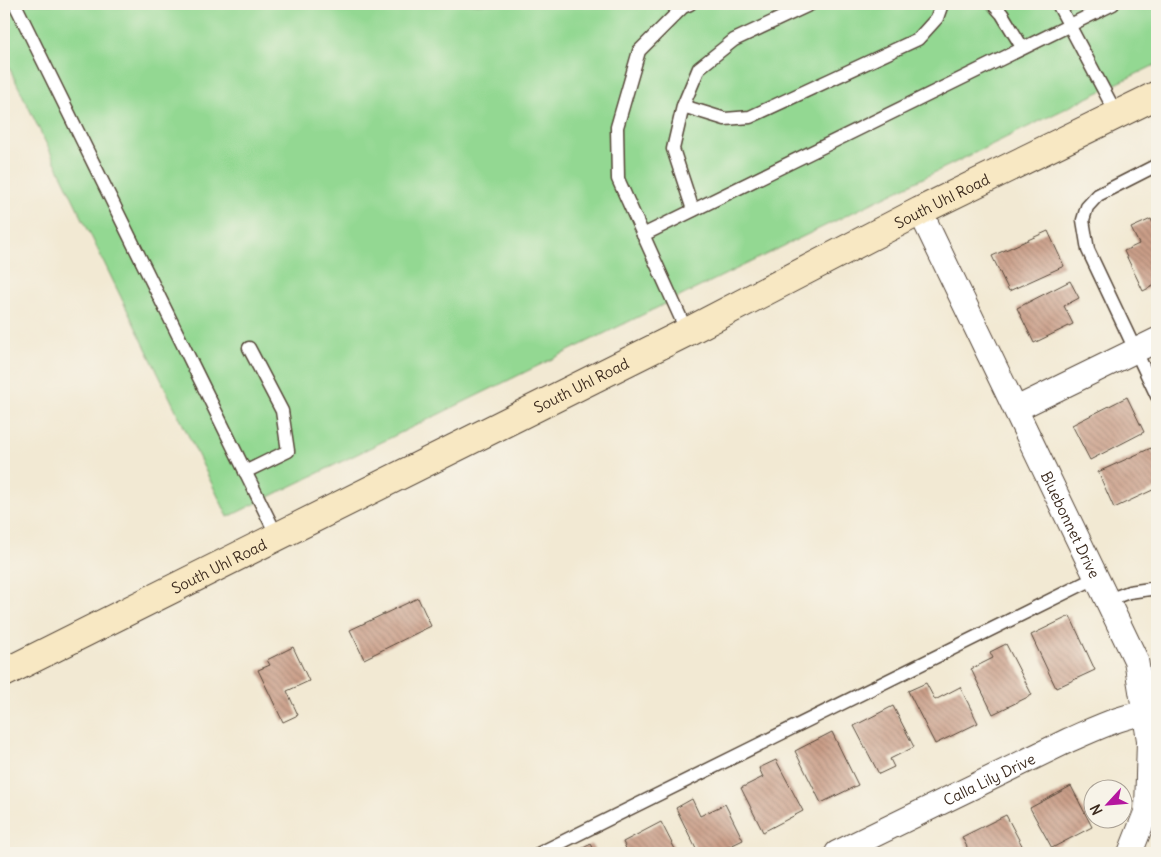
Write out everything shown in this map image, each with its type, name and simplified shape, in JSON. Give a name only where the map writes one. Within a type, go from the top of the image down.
[{"type":"main road","name":"South Uhl Road","points":[[4,673],[687,332],[920,211],[1157,95]]},
{"type":"street","name":"Bluebonnet Drive","points":[[920,211],[1136,660],[1151,712],[1147,810],[1130,853]]},
{"type":"street","points":[[1016,409],[1157,340]]},
{"type":"street","name":"Calla Lily Drive","points":[[837,853],[1069,740],[1106,724],[1151,712]]},
{"type":"lane","points":[[15,4],[277,536]]},
{"type":"lane","points":[[687,332],[618,179],[617,127],[639,51],[683,7],[690,4]]},
{"type":"lane","points":[[693,210],[673,149],[683,106],[699,68],[734,40],[811,4]]},
{"type":"lane","points":[[683,106],[725,119],[750,117],[918,39],[937,18],[942,4]]},
{"type":"lane","points":[[993,4],[1002,14],[1022,47]]},
{"type":"lane","points":[[1058,4],[1117,115]]},
{"type":"lane","points":[[642,235],[1112,4]]},
{"type":"lane","points":[[1157,165],[1098,194],[1087,207],[1083,220],[1088,250],[1157,396]]},
{"type":"lane","points":[[245,472],[288,451],[282,411],[249,348]]},
{"type":"lane","points":[[540,853],[1097,577]]},
{"type":"lane","points":[[1108,600],[1129,592],[1157,588]]},
{"type":"green space","points":[[4,4],[1157,4],[1157,64],[228,517],[4,57]]},
{"type":"building","points":[[1151,219],[1157,232],[1157,284],[1143,291],[1124,251],[1139,244],[1131,228]]},
{"type":"building","points":[[1048,231],[1064,266],[1009,291],[992,256]]},
{"type":"building","points":[[1070,281],[1079,298],[1064,306],[1073,324],[1034,343],[1017,308]]},
{"type":"building","points":[[1127,397],[1144,432],[1090,460],[1072,425]]},
{"type":"building","points":[[1151,448],[1157,462],[1157,488],[1114,508],[1098,472]]},
{"type":"building","points":[[418,598],[431,626],[364,659],[350,630]]},
{"type":"building","points":[[1070,616],[1095,670],[1056,688],[1031,635]]},
{"type":"building","points":[[1006,644],[1032,695],[993,714],[971,669],[993,658],[990,652]]},
{"type":"building","points":[[293,647],[309,681],[287,691],[298,715],[283,722],[258,670],[270,665],[267,660]]},
{"type":"building","points":[[926,683],[935,700],[960,687],[978,723],[935,744],[908,691]]},
{"type":"building","points":[[893,706],[914,747],[890,759],[894,767],[879,774],[854,726]]},
{"type":"building","points":[[832,732],[858,785],[821,803],[795,751]]},
{"type":"building","points":[[776,760],[803,811],[763,832],[741,788],[763,777],[759,768]]},
{"type":"building","points":[[1071,786],[1084,811],[1084,830],[1086,830],[1052,848],[1030,808]]},
{"type":"building","points":[[692,799],[700,816],[725,804],[743,840],[716,853],[698,853],[676,808]]},
{"type":"building","points":[[1006,815],[1026,853],[970,853],[962,837]]},
{"type":"building","points":[[661,822],[677,853],[628,853],[623,842]]},
{"type":"building","points":[[591,844],[596,853],[573,853]]}]
